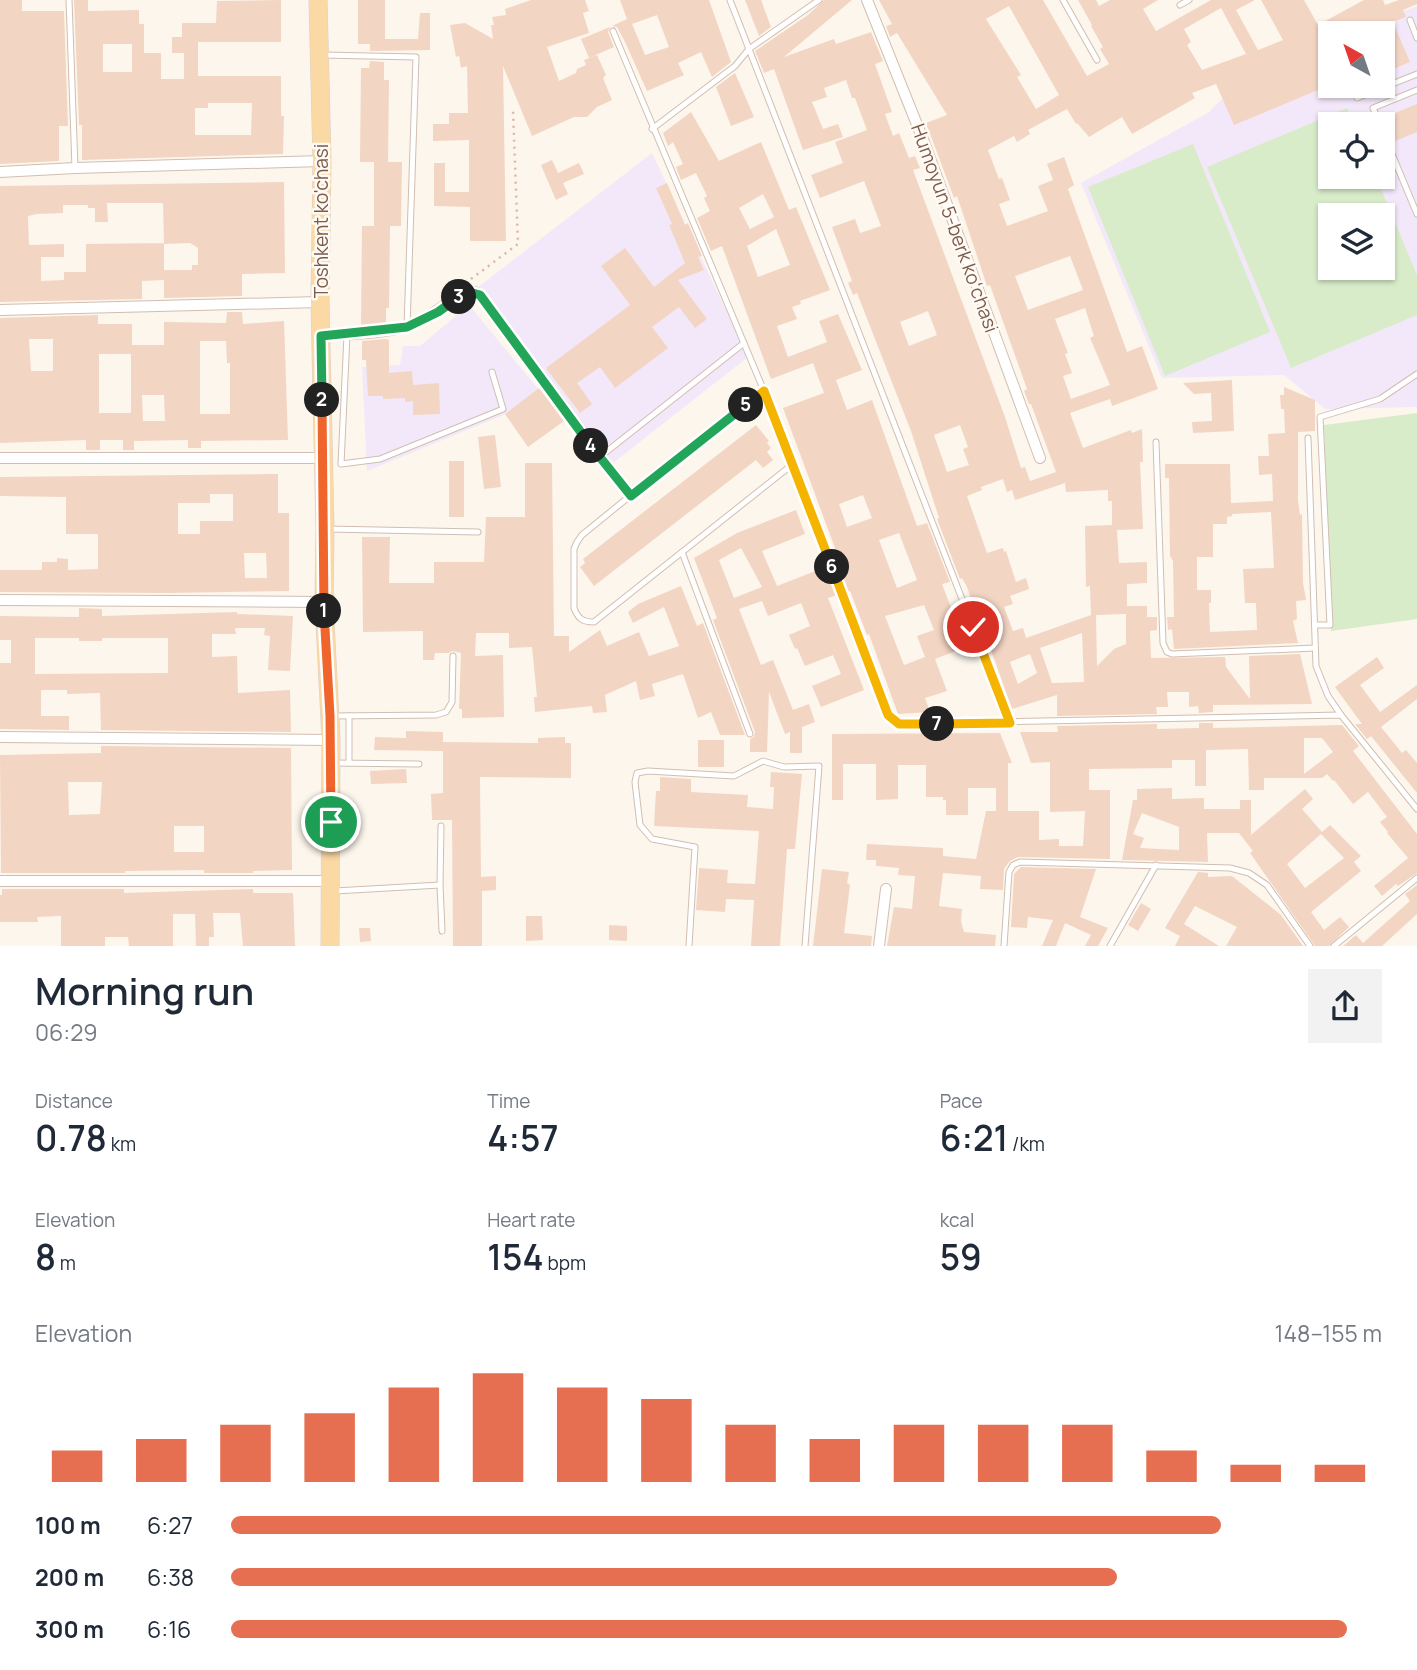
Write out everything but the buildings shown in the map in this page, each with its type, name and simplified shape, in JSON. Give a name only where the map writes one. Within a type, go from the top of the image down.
[{"type":"main road","name":"Toshkent ko'chasi","points":[[318,0],[322,161],[320,302],[324,602],[331,740],[330,946]]},
{"type":"street","name":"Humoyun 5-berk koʻchasi","points":[[867,0],[924,142],[1040,458]]},
{"type":"street","points":[[0,172],[322,161]]},
{"type":"street","points":[[321,336],[407,327],[438,312],[462,295],[475,292],[480,295],[631,496],[764,391]]},
{"type":"street","points":[[0,310],[320,302]]},
{"type":"street","points":[[0,458],[324,458]]},
{"type":"street","points":[[0,600],[324,602]]},
{"type":"street","points":[[0,737],[331,740]]},
{"type":"street","points":[[0,881],[332,886]]},
{"type":"street","points":[[879,946],[886,889]]},
{"type":"lane","points":[[69,0],[75,168]]},
{"type":"lane","points":[[730,0],[1010,723]]},
{"type":"lane","points":[[652,129],[735,66],[749,49],[819,0]]},
{"type":"lane","points":[[1063,0],[1097,60]]},
{"type":"lane","points":[[1180,5],[1189,0]]},
{"type":"lane","points":[[1410,20],[1417,38]]},
{"type":"lane","points":[[613,31],[764,391],[888,715],[899,724],[1341,715]]},
{"type":"lane","points":[[320,55],[416,57],[407,327]]},
{"type":"lane","points":[[1395,83],[1417,74]]},
{"type":"lane","points":[[1375,112],[1373,107],[1417,90]]},
{"type":"lane","points":[[1395,161],[1417,214]]},
{"type":"lane","points":[[347,334],[341,464],[380,459],[503,409],[492,372]]},
{"type":"lane","points":[[600,457],[744,343]]},
{"type":"lane","points":[[1314,625],[1330,625],[1320,417],[1380,399],[1417,374]]},
{"type":"lane","points":[[1308,438],[1315,648],[1320,679],[1341,715],[1417,809]]},
{"type":"lane","points":[[1156,442],[1163,643],[1167,652],[1172,654],[1315,648]]},
{"type":"lane","points":[[631,496],[582,535],[574,549],[574,608],[577,615],[587,622],[594,622],[793,464]]},
{"type":"lane","points":[[325,529],[478,532]]},
{"type":"lane","points":[[682,552],[750,734]]},
{"type":"lane","points":[[330,716],[436,715],[446,712],[452,702],[453,656]]},
{"type":"lane","points":[[349,716],[349,763]]},
{"type":"lane","points":[[689,946],[695,847],[652,839],[640,825],[635,782],[637,773],[649,771],[734,776],[763,761],[784,767],[819,766],[805,946]]},
{"type":"lane","points":[[331,763],[419,764]]},
{"type":"lane","points":[[441,826],[442,931]]},
{"type":"lane","points":[[1004,946],[1009,872],[1013,865],[1020,862],[1230,868],[1249,873],[1267,885],[1310,946]]},
{"type":"lane","points":[[1110,946],[1156,865]]},
{"type":"lane","points":[[1334,946],[1417,878]]},
{"type":"lane","points":[[332,886],[440,885]]},
{"type":"path","points":[[466,283],[518,244],[513,110]]},
{"type":"shaded area","points":[[1417,6],[1417,407],[1325,409],[1284,375],[1162,378],[1081,183],[1209,112],[1245,75],[1318,46],[1318,98],[1395,98],[1395,21],[1379,21]]},
{"type":"shaded area","points":[[652,153],[748,357],[613,463],[477,288]]},
{"type":"shaded area","points":[[469,305],[539,390],[506,414],[367,471],[362,367],[400,365],[403,346],[420,346]]},
{"type":"green space","points":[[1318,120],[1318,189],[1381,189],[1387,203],[1318,203],[1318,280],[1395,280],[1395,222],[1417,275],[1417,315],[1291,368],[1207,167]]},
{"type":"green space","points":[[1193,144],[1270,332],[1165,376],[1088,187]]},
{"type":"green space","points":[[1417,413],[1417,619],[1331,631],[1324,425]]},
{"type":"route","points":[[331,822],[330,716],[324,602],[321,336],[407,327],[438,312],[462,295],[475,292],[480,295],[631,496],[764,391],[888,715],[899,724],[1010,723],[973,627]]}]
